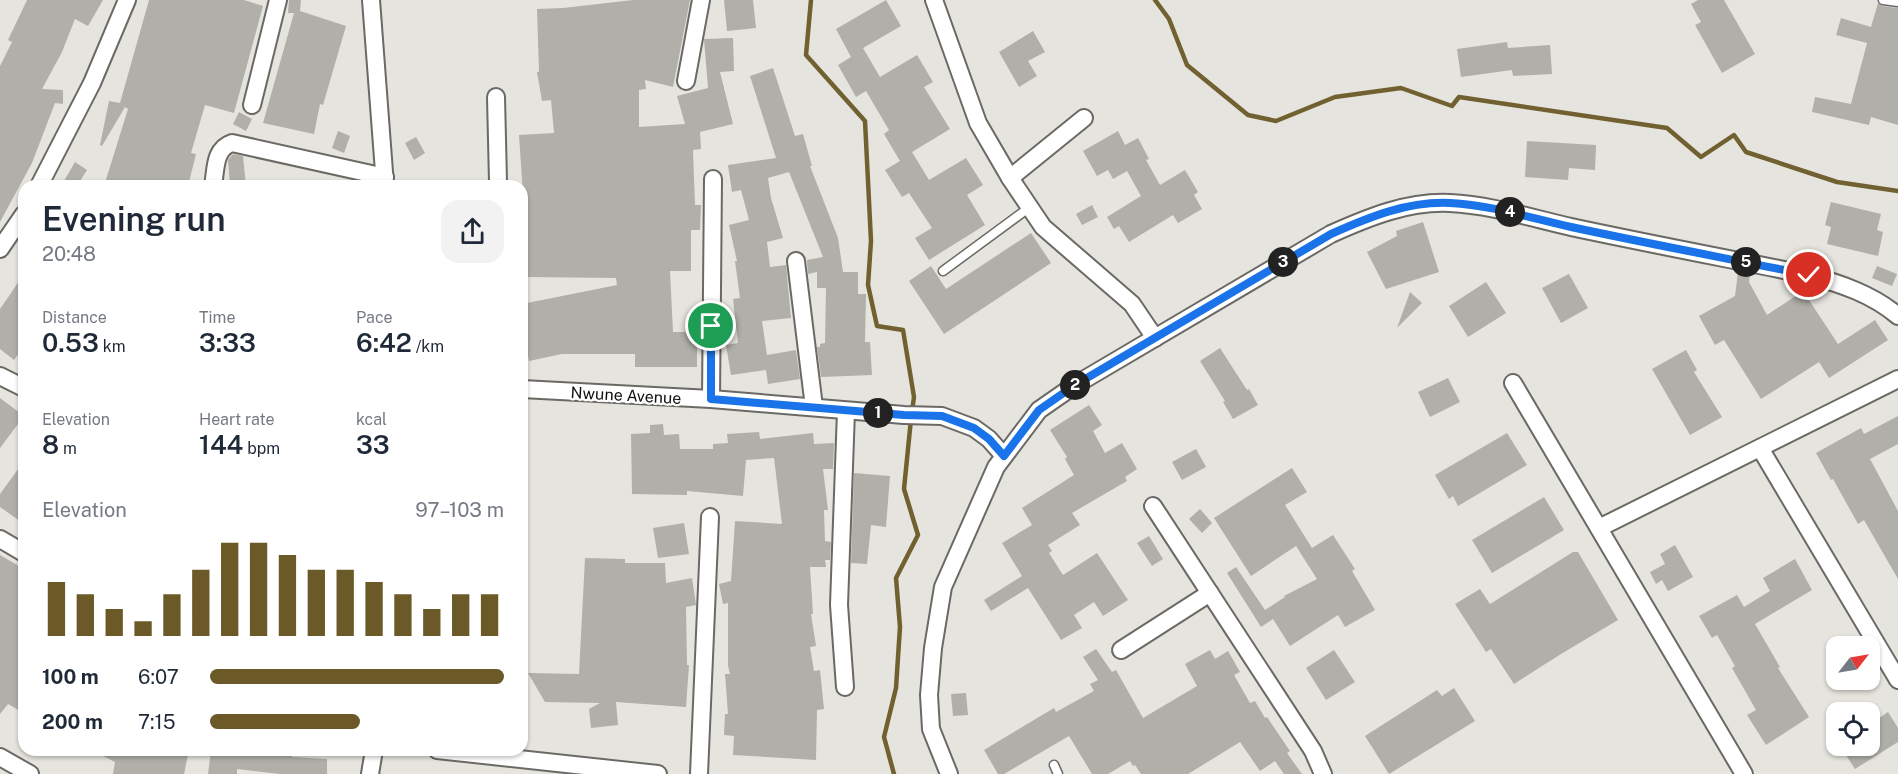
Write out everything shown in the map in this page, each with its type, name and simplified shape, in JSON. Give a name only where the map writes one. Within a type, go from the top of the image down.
[{"type":"street","points":[[42,180],[92,83],[127,0]]},
{"type":"street","points":[[252,105],[279,0]]},
{"type":"street","points":[[371,0],[385,180]]},
{"type":"street","points":[[686,81],[701,0]]},
{"type":"street","points":[[934,0],[978,123],[1010,178],[1043,227],[1132,304],[1155,338]]},
{"type":"street","points":[[496,97],[498,180]]},
{"type":"street","points":[[1010,178],[1084,118]]},
{"type":"street","points":[[214,180],[218,153],[224,146],[232,143],[377,180]]},
{"type":"street","points":[[711,399],[713,179]]},
{"type":"street","points":[[949,774],[931,729],[929,695],[933,648],[943,587],[992,476],[1004,456],[1039,410],[1075,385],[1331,234],[1365,218],[1408,206],[1450,203],[1505,211],[1809,275],[1840,284],[1870,297],[1898,316]]},
{"type":"street","points":[[0,249],[18,223]]},
{"type":"street","points":[[796,261],[813,407]]},
{"type":"street","points":[[0,376],[18,385]]},
{"type":"street","points":[[1599,528],[1898,379]]},
{"type":"street","points":[[1513,383],[1744,774]]},
{"type":"street","name":"Nwune Avenue","points":[[528,389],[711,399],[846,411],[942,416],[974,428],[989,439],[1004,456]]},
{"type":"street","points":[[845,687],[839,605],[846,411]]},
{"type":"street","points":[[1760,448],[1898,680]]},
{"type":"street","points":[[1153,506],[1313,751],[1323,774]]},
{"type":"street","points":[[699,774],[710,517]]},
{"type":"street","points":[[0,538],[18,550]]},
{"type":"street","points":[[1121,650],[1210,593]]},
{"type":"street","points":[[370,774],[373,756]]},
{"type":"street","points":[[492,756],[658,774]]},
{"type":"street","points":[[8,765],[30,774]]},
{"type":"lane","points":[[1883,0],[1898,2]]},
{"type":"lane","points":[[943,272],[1030,207]]},
{"type":"lane","points":[[1054,765],[1058,774]]},
{"type":"building","points":[[27,0],[103,0],[88,26],[75,19],[62,52],[42,89],[63,90],[63,104],[55,103],[32,163],[23,180],[18,180],[18,189],[0,222],[0,66],[12,42],[8,40]]},
{"type":"building","points":[[149,0],[244,0],[263,6],[234,113],[205,105],[191,153],[196,154],[190,180],[106,180],[128,109],[125,107],[102,146],[100,145],[109,101],[120,103]]},
{"type":"building","points":[[289,0],[301,0],[300,11],[346,26],[323,105],[320,104],[314,134],[263,123],[294,13],[288,13]]},
{"type":"building","points":[[633,0],[690,0],[673,87],[645,80],[646,89],[639,90],[639,127],[685,124],[677,96],[708,88],[704,39],[733,38],[734,71],[720,72],[733,124],[700,132],[701,149],[693,150],[695,205],[701,205],[700,230],[691,230],[691,271],[670,271],[673,332],[697,332],[697,367],[635,367],[635,354],[562,354],[529,361],[528,303],[617,285],[616,278],[528,277],[528,180],[522,180],[519,135],[554,133],[551,100],[542,101],[537,72],[539,72],[537,9]]},
{"type":"building","points":[[724,0],[753,0],[756,28],[727,31]]},
{"type":"building","points":[[886,0],[901,26],[863,48],[880,77],[917,55],[933,82],[924,87],[950,129],[912,152],[929,180],[966,158],[983,185],[967,195],[985,225],[929,260],[915,238],[932,228],[909,193],[902,197],[885,170],[900,161],[884,134],[889,130],[866,91],[856,97],[838,65],[851,57],[836,29]]},
{"type":"building","points":[[1698,0],[1724,0],[1755,54],[1722,73],[1695,25],[1701,22],[1691,4]]},
{"type":"building","points":[[1878,3],[1882,6],[1898,8],[1898,125],[1871,117],[1869,125],[1812,112],[1815,97],[1851,104],[1867,43],[1836,35],[1841,18],[1871,27]]},
{"type":"building","points":[[1033,31],[1045,52],[1028,61],[1037,76],[1019,87],[999,52]]},
{"type":"building","points":[[1507,42],[1508,48],[1550,45],[1552,74],[1513,76],[1512,70],[1461,77],[1457,49]]},
{"type":"building","points":[[773,68],[795,136],[803,134],[812,166],[810,166],[838,238],[843,272],[858,272],[858,294],[866,294],[865,342],[870,342],[872,375],[821,377],[817,347],[825,343],[826,288],[817,288],[817,272],[808,274],[807,260],[823,257],[789,172],[768,178],[771,198],[783,238],[767,242],[770,267],[786,265],[791,318],[762,321],[767,355],[796,350],[800,379],[768,384],[766,370],[731,375],[726,345],[738,343],[733,299],[740,298],[735,261],[737,261],[729,225],[749,220],[741,190],[732,192],[728,165],[776,158],[750,76]]},
{"type":"building","points":[[239,112],[252,119],[246,131],[233,124]]},
{"type":"building","points":[[338,131],[350,136],[344,153],[332,148]]},
{"type":"building","points":[[1118,131],[1125,145],[1138,138],[1149,159],[1146,160],[1160,185],[1185,170],[1198,192],[1194,195],[1202,209],[1178,223],[1173,215],[1129,242],[1119,226],[1114,229],[1107,217],[1141,196],[1127,171],[1113,179],[1108,170],[1097,176],[1083,151]]},
{"type":"building","points":[[416,137],[425,153],[414,160],[405,143]]},
{"type":"building","points":[[1527,141],[1596,145],[1595,170],[1569,168],[1568,180],[1525,177]]},
{"type":"building","points":[[233,154],[243,156],[245,180],[230,180],[228,160]]},
{"type":"building","points":[[75,162],[87,170],[81,180],[64,180]]},
{"type":"building","points":[[1831,202],[1881,214],[1877,230],[1883,232],[1878,256],[1827,244],[1831,227],[1825,225]]},
{"type":"building","points":[[1092,205],[1098,217],[1082,225],[1076,214]]},
{"type":"building","points":[[1423,222],[1439,272],[1386,289],[1367,252],[1397,236],[1396,231]]},
{"type":"building","points":[[1031,233],[1051,263],[944,334],[909,281],[931,266],[946,289]]},
{"type":"building","points":[[1877,266],[1897,274],[1892,286],[1872,278]]},
{"type":"building","points":[[1738,272],[1750,274],[1749,282],[1767,315],[1803,291],[1838,344],[1875,320],[1888,340],[1829,378],[1819,362],[1761,399],[1724,340],[1715,345],[1699,316],[1735,296]]},
{"type":"building","points":[[1569,274],[1588,308],[1561,323],[1542,288]]},
{"type":"building","points":[[1486,282],[1506,313],[1468,337],[1449,306]]},
{"type":"building","points":[[18,283],[18,354],[14,360],[0,349],[0,309]]},
{"type":"building","points":[[1410,292],[1422,303],[1397,328]]},
{"type":"building","points":[[1220,348],[1258,405],[1233,419],[1223,402],[1225,401],[1200,361]]},
{"type":"building","points":[[1686,350],[1697,370],[1694,372],[1722,417],[1690,435],[1652,369]]},
{"type":"building","points":[[1448,378],[1460,402],[1430,417],[1418,392]]},
{"type":"building","points":[[0,398],[18,412],[18,424],[0,448]]},
{"type":"building","points":[[1089,405],[1102,425],[1093,431],[1105,453],[1122,443],[1137,469],[1125,477],[1127,481],[1072,513],[1080,525],[1048,545],[1052,551],[1049,553],[1063,575],[1097,553],[1128,600],[1103,616],[1094,602],[1074,615],[1082,628],[1061,640],[1028,588],[991,611],[984,600],[1022,576],[1002,543],[1032,525],[1022,508],[1074,475],[1065,459],[1067,457],[1050,430]]},
{"type":"building","points":[[1898,416],[1898,444],[1870,459],[1898,511],[1898,579],[1864,520],[1858,524],[1816,453],[1861,428],[1864,434]]},
{"type":"building","points":[[663,424],[664,435],[679,434],[680,449],[713,449],[713,444],[728,443],[727,434],[759,432],[760,439],[813,433],[814,444],[834,443],[833,469],[823,469],[828,510],[824,510],[825,541],[831,542],[830,560],[825,560],[826,567],[810,567],[813,614],[811,614],[816,646],[810,647],[814,671],[820,670],[824,709],[817,710],[816,760],[733,755],[734,736],[724,735],[725,714],[728,714],[725,674],[730,674],[728,603],[723,604],[719,584],[731,581],[735,521],[782,524],[774,458],[746,460],[743,496],[687,491],[687,495],[632,494],[631,434],[650,433],[650,425]]},
{"type":"building","points":[[1507,433],[1527,465],[1458,506],[1453,496],[1449,499],[1435,475]]},
{"type":"building","points":[[1196,449],[1206,467],[1182,480],[1172,462]]},
{"type":"building","points":[[1292,468],[1307,492],[1285,505],[1312,548],[1333,535],[1355,569],[1352,571],[1375,610],[1345,627],[1338,615],[1290,646],[1273,619],[1261,627],[1227,573],[1236,567],[1265,610],[1284,596],[1317,579],[1296,546],[1251,576],[1214,518]]},
{"type":"building","points":[[18,469],[18,520],[0,507],[0,494]]},
{"type":"building","points":[[854,473],[890,476],[886,527],[871,525],[867,564],[851,563]]},
{"type":"building","points":[[1544,497],[1564,530],[1492,573],[1472,540]]},
{"type":"building","points":[[1200,509],[1212,523],[1202,533],[1189,519]]},
{"type":"building","points":[[684,523],[689,554],[658,558],[653,528]]},
{"type":"building","points":[[1149,536],[1163,559],[1152,566],[1137,543]]},
{"type":"building","points":[[1675,545],[1693,577],[1668,591],[1662,580],[1656,584],[1650,572],[1665,564],[1660,554]]},
{"type":"building","points":[[1573,552],[1578,552],[1618,620],[1514,684],[1491,649],[1486,652],[1455,604],[1480,589],[1490,604]]},
{"type":"building","points":[[0,555],[18,566],[18,710],[8,704],[0,714]]},
{"type":"building","points":[[585,558],[625,559],[625,563],[665,563],[666,583],[692,578],[696,605],[686,607],[687,665],[689,665],[686,707],[616,702],[618,725],[591,728],[589,709],[600,703],[545,702],[528,673],[579,674]]},
{"type":"building","points":[[1795,559],[1812,590],[1755,624],[1780,667],[1778,668],[1809,717],[1766,745],[1747,715],[1756,710],[1732,668],[1735,666],[1717,635],[1712,638],[1699,616],[1737,595],[1744,607],[1770,591],[1763,578]]},
{"type":"building","points":[[1096,649],[1112,672],[1116,670],[1143,718],[1197,686],[1185,664],[1210,650],[1215,659],[1228,651],[1240,672],[1234,675],[1250,703],[1255,701],[1265,718],[1267,717],[1290,751],[1287,753],[1302,774],[1284,774],[1275,761],[1260,771],[1240,742],[1188,774],[1141,774],[1130,761],[1108,774],[1092,774],[1069,736],[1004,774],[998,774],[984,750],[1054,708],[1056,712],[1094,691],[1090,684],[1098,680],[1083,657]]},
{"type":"building","points":[[1334,650],[1355,682],[1326,700],[1306,668]]},
{"type":"building","points":[[1454,688],[1475,721],[1389,774],[1365,736],[1437,690],[1442,696]]},
{"type":"building","points":[[966,693],[968,715],[953,716],[951,694]]},
{"type":"building","points":[[1888,712],[1898,728],[1898,742],[1880,753],[1880,717]]},
{"type":"building","points":[[103,756],[188,756],[184,774],[113,774],[115,762]]},
{"type":"building","points":[[210,756],[292,756],[327,759],[327,774],[280,774],[237,769],[237,774],[208,774]]},
{"type":"building","points":[[1847,756],[1876,756],[1855,769]]},
{"type":"waterway","points":[[811,0],[806,55],[865,121],[871,241],[868,285],[877,326],[903,330],[914,397],[912,411]]},
{"type":"waterway","points":[[1155,0],[1169,19],[1187,65],[1248,115],[1276,121],[1335,97],[1401,88],[1452,106],[1459,97],[1667,128],[1701,157],[1734,135],[1746,152],[1837,182],[1898,191]]},
{"type":"waterway","points":[[894,774],[884,737],[896,688],[900,627],[896,578],[918,535],[904,489],[911,419]]},
{"type":"route","points":[[711,326],[711,399],[846,411],[942,416],[974,428],[989,439],[1004,456],[1039,410],[1075,385],[1331,234],[1365,218],[1408,206],[1450,203],[1505,211],[1809,275]]}]
